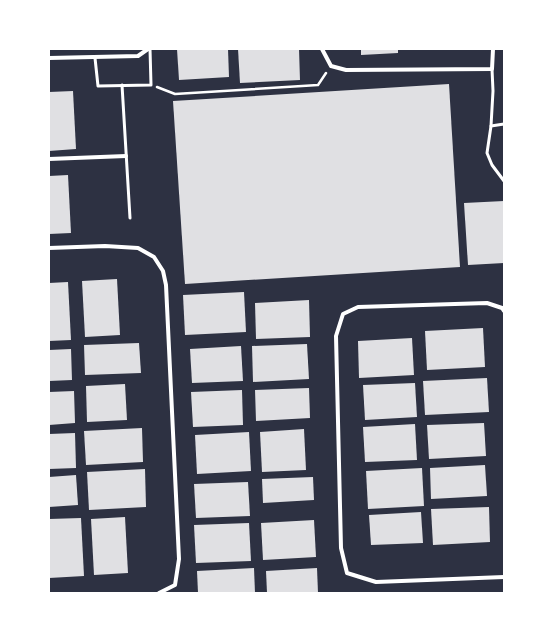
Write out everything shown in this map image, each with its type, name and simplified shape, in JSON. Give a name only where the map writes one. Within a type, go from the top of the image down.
[{"type":"street","points":[[49,58],[138,56],[149,49]]},
{"type":"street","points":[[322,49],[331,66],[346,70],[492,69],[493,49]]},
{"type":"street","points":[[49,159],[126,156]]},
{"type":"street","points":[[49,248],[106,246],[138,248],[154,257],[163,271],[166,285],[179,559],[174,585],[159,593]]},
{"type":"street","points":[[504,311],[502,308],[487,303],[358,307],[343,314],[336,336],[341,548],[347,573],[376,582],[504,577]]},
{"type":"lane","points":[[95,58],[98,86],[151,85],[149,49]]},
{"type":"lane","points":[[492,69],[493,91],[491,126],[487,153],[492,166],[504,181]]},
{"type":"lane","points":[[122,85],[130,218]]},
{"type":"lane","points":[[491,126],[504,124]]},
{"type":"path","points":[[151,85],[175,94],[318,85],[331,66]]},
{"type":"building","points":[[177,49],[228,49],[229,77],[179,80]]},
{"type":"building","points":[[238,49],[299,49],[300,80],[240,83]]},
{"type":"building","points":[[361,49],[398,49],[398,53],[361,55]]},
{"type":"building","points":[[449,84],[460,267],[185,284],[173,101]]},
{"type":"building","points":[[73,91],[76,149],[49,151],[49,92]]},
{"type":"building","points":[[68,175],[71,233],[49,234],[49,176]]},
{"type":"building","points":[[504,201],[504,263],[468,265],[464,203]]},
{"type":"building","points":[[117,279],[120,335],[85,337],[82,281]]},
{"type":"building","points":[[68,282],[71,340],[49,341],[49,283]]},
{"type":"building","points":[[244,292],[246,332],[185,335],[183,295]]},
{"type":"building","points":[[309,300],[310,337],[256,339],[255,303]]},
{"type":"building","points":[[483,328],[485,367],[427,370],[425,331]]},
{"type":"building","points":[[412,338],[414,375],[359,378],[358,341]]},
{"type":"building","points":[[139,343],[141,373],[85,375],[84,345]]},
{"type":"building","points":[[307,344],[309,379],[253,382],[252,346]]},
{"type":"building","points":[[241,346],[243,381],[192,383],[190,349]]},
{"type":"building","points":[[71,349],[72,380],[49,381],[49,350]]},
{"type":"building","points":[[487,378],[489,412],[425,415],[423,381]]},
{"type":"building","points":[[415,383],[417,417],[365,420],[363,385]]},
{"type":"building","points":[[125,384],[127,420],[87,422],[86,386]]},
{"type":"building","points":[[309,388],[310,418],[256,421],[255,390]]},
{"type":"building","points":[[242,390],[243,425],[193,427],[191,392]]},
{"type":"building","points":[[74,391],[75,423],[49,425],[49,392]]},
{"type":"building","points":[[484,423],[486,456],[429,459],[427,425]]},
{"type":"building","points":[[415,424],[417,460],[365,462],[363,427]]},
{"type":"building","points":[[142,428],[143,462],[86,465],[84,431]]},
{"type":"building","points":[[304,429],[306,470],[262,472],[260,432]]},
{"type":"building","points":[[249,432],[251,471],[197,474],[195,435]]},
{"type":"building","points":[[75,433],[76,468],[49,469],[49,434]]},
{"type":"building","points":[[485,465],[487,496],[431,499],[430,468]]},
{"type":"building","points":[[422,468],[424,506],[368,509],[366,471]]},
{"type":"building","points":[[145,469],[146,507],[89,510],[87,472]]},
{"type":"building","points":[[76,475],[78,505],[49,507],[49,477]]},
{"type":"building","points":[[313,477],[314,500],[263,503],[262,479]]},
{"type":"building","points":[[248,482],[250,516],[196,518],[194,484]]},
{"type":"building","points":[[489,507],[490,542],[433,545],[431,509]]},
{"type":"building","points":[[421,512],[423,543],[371,545],[369,515]]},
{"type":"building","points":[[125,517],[128,573],[94,575],[91,519]]},
{"type":"building","points":[[81,518],[84,576],[49,578],[49,519]]},
{"type":"building","points":[[314,520],[316,557],[263,560],[261,523]]},
{"type":"building","points":[[249,523],[251,561],[196,563],[194,525]]},
{"type":"building","points":[[254,568],[255,593],[198,593],[197,571]]},
{"type":"building","points":[[317,568],[318,593],[267,593],[266,571]]}]
